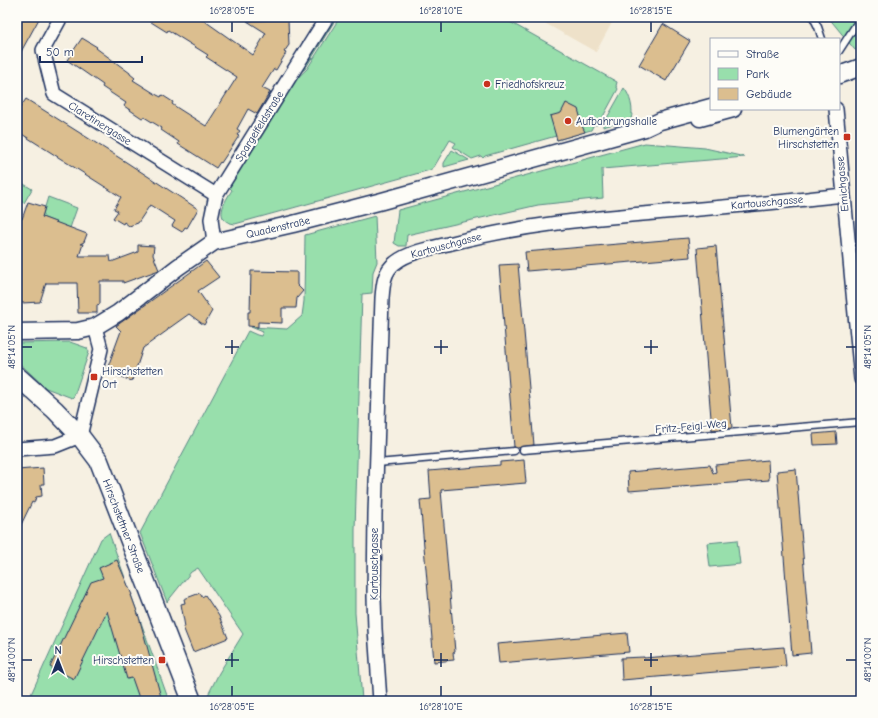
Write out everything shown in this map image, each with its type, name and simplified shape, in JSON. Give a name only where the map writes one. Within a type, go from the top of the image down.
[{"type":"main road","name":"Hirschstettner Straße","points":[[17,376],[55,410],[80,436],[99,461],[192,701]]},
{"type":"street","name":"Claretinergasse","points":[[61,17],[43,50],[54,94],[216,195]]},
{"type":"street","name":"Spargelfeldstraße","points":[[214,242],[211,219],[216,195],[327,17]]},
{"type":"street","points":[[840,75],[861,67]]},
{"type":"street","name":"Quadenstraße","points":[[17,332],[78,331],[95,327],[118,313],[214,242],[293,224],[382,201],[645,128],[660,121],[710,107]]},
{"type":"street","name":"Quadenstraße","points":[[559,152],[570,154],[729,110]]},
{"type":"street","name":"Emichgasse","points":[[836,110],[861,379]]},
{"type":"street","name":"Kartouschgasse","points":[[380,701],[374,597],[380,326],[383,285],[388,269],[395,262],[404,257],[459,241],[517,228],[584,219],[843,194]]},
{"type":"street","points":[[17,449],[55,446],[80,436],[101,349],[95,327]]},
{"type":"lane","points":[[813,17],[822,38]]},
{"type":"lane","points":[[840,49],[861,17]]},
{"type":"lane","name":"Fritz-Feigl-Weg","points":[[523,450],[861,422]]},
{"type":"lane","points":[[377,463],[514,451]]},
{"type":"shaded area","points":[[534,17],[615,17],[596,52]]},
{"type":"shaded area","points":[[861,227],[861,331],[852,228]]},
{"type":"green space","points":[[333,17],[337,17],[305,69],[299,73]]},
{"type":"green space","points":[[340,17],[501,17],[617,82],[616,86],[618,89],[599,124],[594,124],[591,130],[557,140],[556,136],[485,156],[483,158],[481,156],[472,159],[453,147],[456,143],[450,140],[434,167],[430,170],[235,224],[228,222],[222,215],[222,210],[232,190],[229,187],[295,80],[307,69]]},
{"type":"green space","points":[[828,17],[861,17],[861,48],[855,50]]},
{"type":"green space","points":[[624,88],[631,103],[631,119],[603,127],[603,125]]},
{"type":"green space","points":[[645,143],[705,148],[745,157],[602,169],[603,198],[538,205],[407,235],[406,246],[399,246],[394,243],[398,210]]},
{"type":"green space","points":[[452,150],[469,160],[444,167],[444,163]]},
{"type":"green space","points":[[17,180],[32,189],[24,203],[17,199]]},
{"type":"green space","points":[[48,197],[77,208],[70,228],[42,217]]},
{"type":"green space","points":[[375,216],[377,262],[373,272],[372,293],[362,294],[355,530],[355,613],[362,700],[370,699],[370,701],[209,701],[207,697],[219,673],[243,634],[198,568],[191,572],[167,602],[140,533],[248,331],[261,336],[263,332],[251,327],[287,329],[302,316],[304,301],[305,235]]},
{"type":"green space","points":[[70,342],[87,348],[89,352],[72,398],[46,388],[17,361],[17,343]]},
{"type":"green space","points":[[109,533],[169,701],[28,701],[101,539]]},
{"type":"green space","points":[[737,540],[740,564],[710,567],[707,543]]},
{"type":"building","points":[[17,17],[40,17],[17,59]]},
{"type":"building","points":[[143,17],[199,17],[253,55],[266,33],[247,21],[288,20],[289,45],[284,52],[286,53],[276,70],[274,69],[262,88],[270,92],[257,114],[248,109],[237,129],[240,131],[237,135],[239,136],[216,168],[178,144],[179,142],[161,130],[162,128],[144,117],[142,118],[124,106],[126,103],[102,87],[103,85],[67,60],[82,38],[97,47],[96,48],[130,73],[135,78],[133,80],[157,95],[161,97],[162,95],[173,102],[172,104],[176,107],[206,126],[237,77],[206,57],[208,55],[168,30],[167,32]]},
{"type":"building","points":[[663,24],[690,41],[666,81],[639,65]]},
{"type":"building","points":[[26,99],[198,209],[187,228],[185,227],[182,232],[172,226],[175,221],[150,205],[138,223],[129,226],[124,222],[123,224],[113,218],[118,211],[114,209],[121,197],[17,131],[17,112]]},
{"type":"building","name":"Aufbahrungshalle","points":[[566,103],[578,109],[581,124],[585,132],[557,140],[550,116],[561,113]]},
{"type":"building","points":[[28,202],[45,207],[42,217],[87,234],[84,242],[80,244],[83,244],[79,256],[110,256],[111,262],[138,252],[138,245],[154,246],[153,255],[159,270],[123,283],[123,281],[100,281],[100,304],[97,305],[97,313],[78,313],[77,283],[46,283],[40,302],[22,303],[17,301],[17,216],[22,219]]},
{"type":"building","points":[[688,238],[690,257],[527,271],[525,252]]},
{"type":"building","points":[[716,246],[732,428],[712,430],[697,248]]},
{"type":"building","points":[[206,261],[219,277],[198,291],[212,311],[204,325],[189,314],[143,348],[132,381],[106,372],[121,331],[116,326]]},
{"type":"building","points":[[518,264],[534,445],[517,448],[514,447],[499,265]]},
{"type":"building","points":[[251,271],[297,272],[297,285],[303,291],[297,298],[296,308],[282,308],[282,323],[258,322],[258,327],[248,326],[248,312],[250,312]]},
{"type":"building","points":[[836,432],[837,444],[814,445],[813,434]]},
{"type":"building","points":[[524,460],[526,483],[441,490],[455,652],[453,653],[454,660],[434,662],[420,500],[431,499],[429,471],[500,465],[500,462]]},
{"type":"building","points":[[768,460],[769,480],[629,491],[628,472],[710,465],[713,473],[716,472],[715,465]]},
{"type":"building","points":[[43,468],[44,484],[41,484],[42,496],[36,497],[34,503],[32,502],[17,533],[17,470]]},
{"type":"building","points":[[796,469],[811,653],[792,655],[777,471]]},
{"type":"building","points":[[117,560],[132,595],[161,697],[139,698],[132,678],[127,679],[107,611],[74,679],[50,667],[91,582],[103,578],[99,568]]},
{"type":"building","points":[[200,593],[202,597],[205,595],[219,616],[228,638],[193,652],[183,627],[185,627],[181,604],[185,603],[184,599]]},
{"type":"building","points":[[627,633],[629,652],[499,663],[497,644]]},
{"type":"building","points":[[784,647],[786,666],[622,680],[621,658],[644,658]]},
{"type":"place","name":"Friedhofskreuz","points":[[487,84]]},
{"type":"place","name":"Aufbahrungshalle","points":[[568,121]]},
{"type":"place","name":"Blumengärten Hirschstetten","points":[[847,137]]},
{"type":"place","name":"Hirschstetten Ort","points":[[94,377]]},
{"type":"place","name":"Hirschstetten","points":[[162,660]]}]
